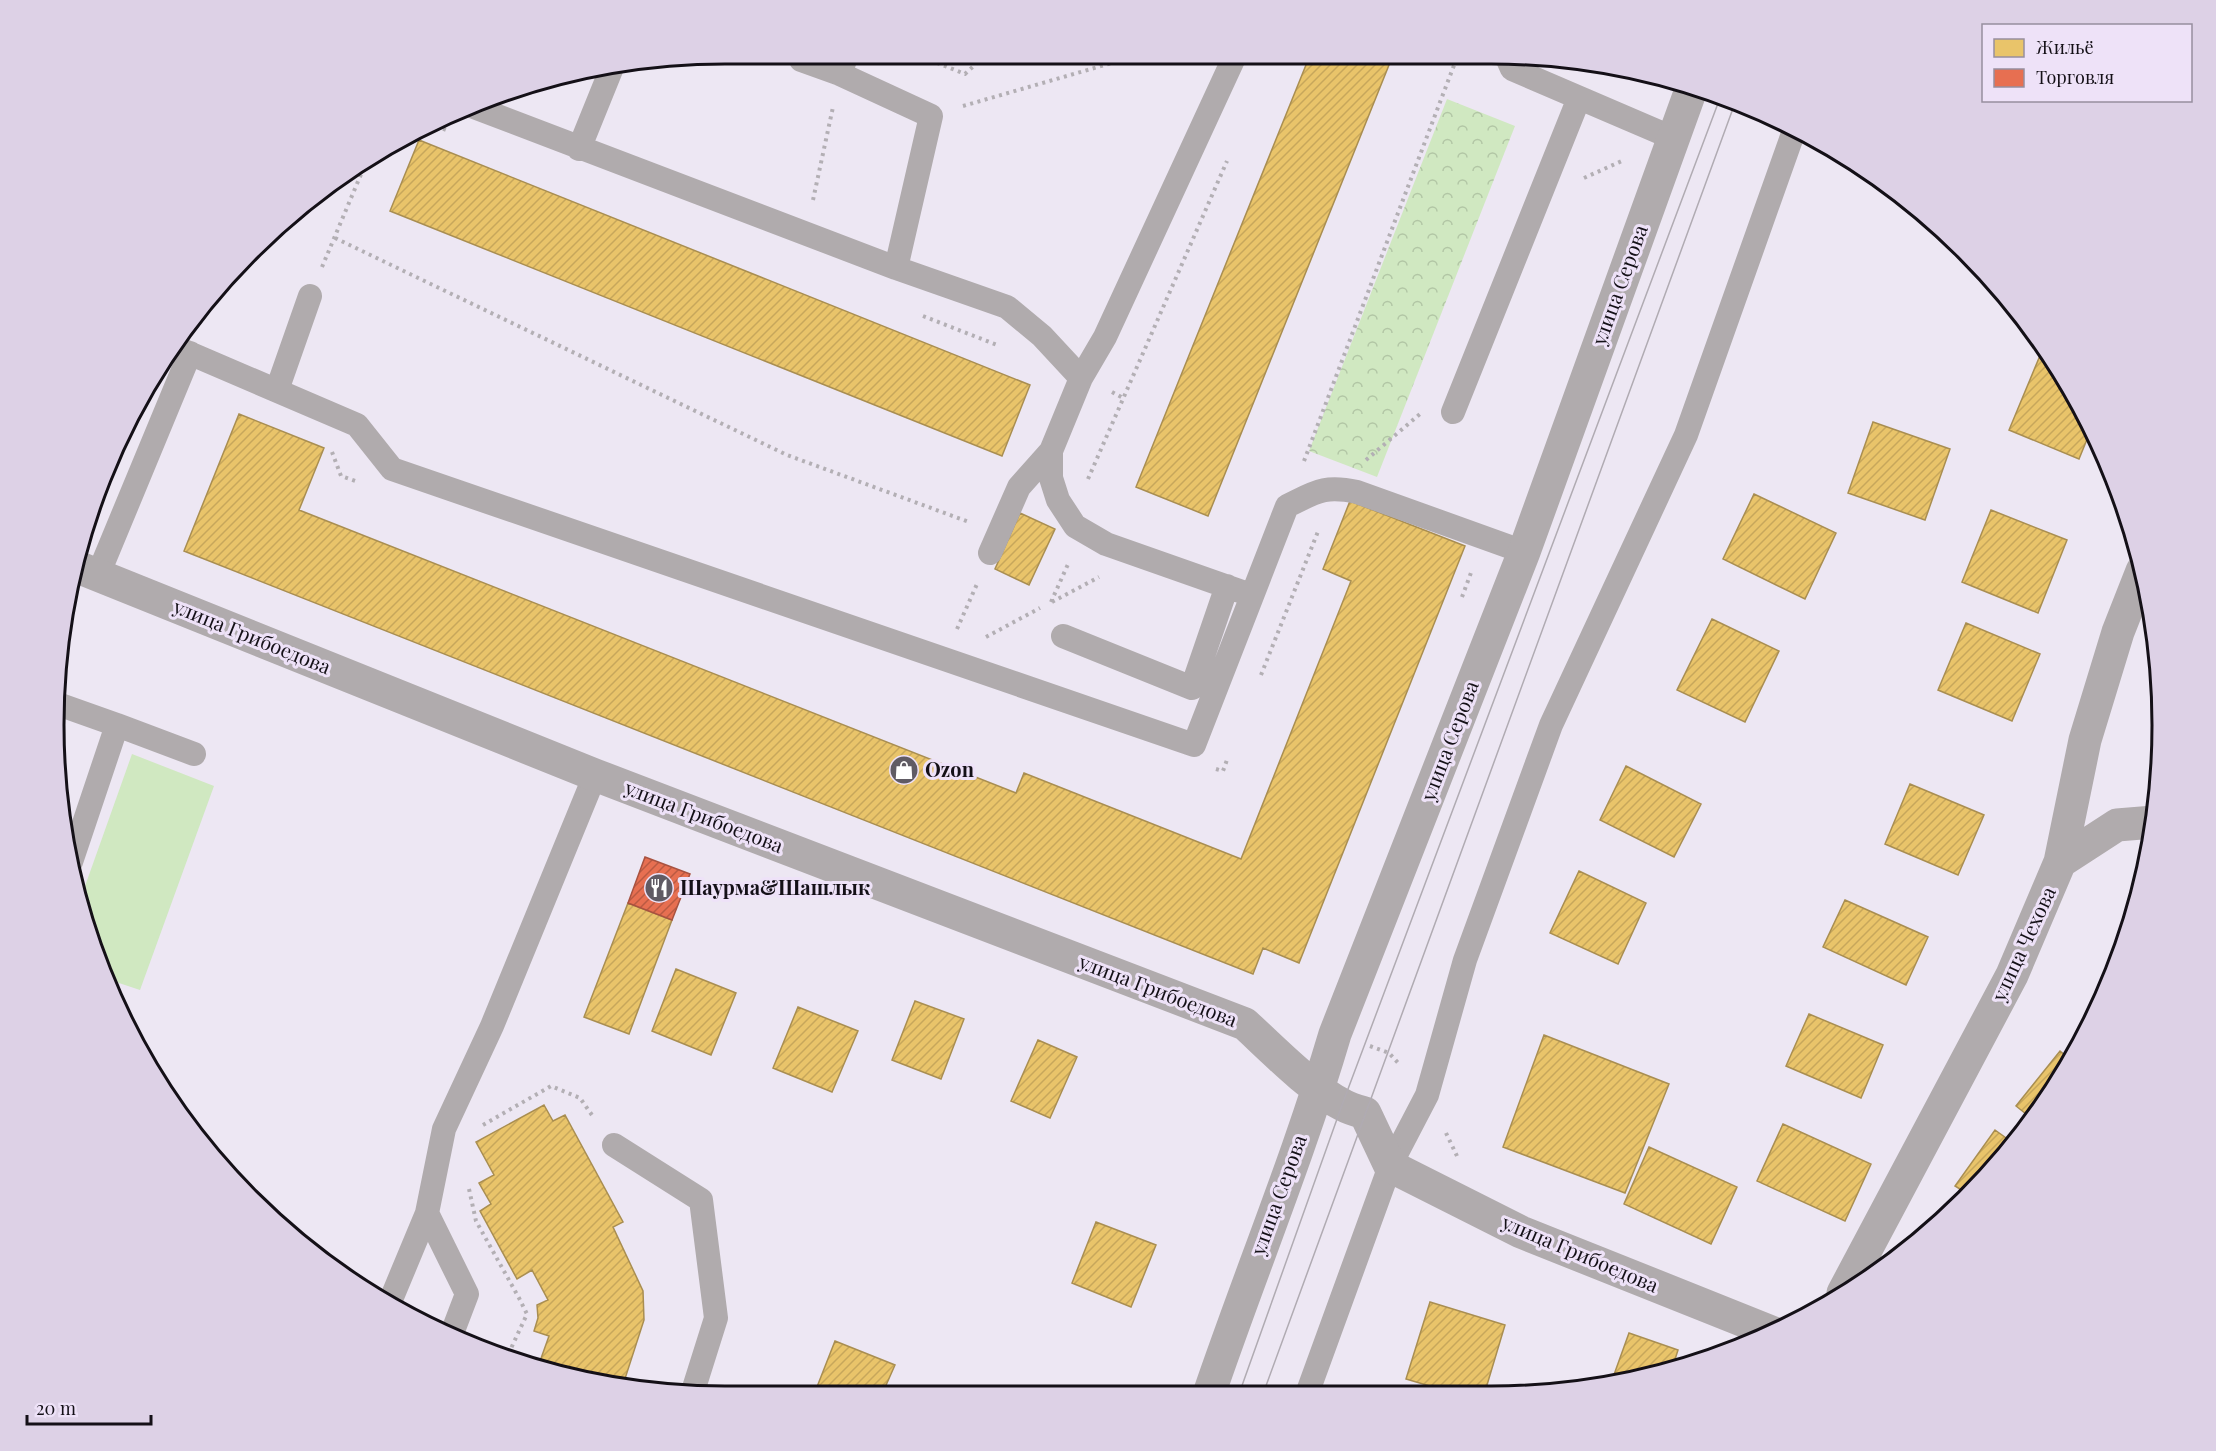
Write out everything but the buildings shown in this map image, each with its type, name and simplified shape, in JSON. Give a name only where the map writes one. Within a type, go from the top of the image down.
[{"type":"street","name":"улица Серова","points":[[1212,1386],[1319,1088],[1335,1034],[1524,552],[1689,96]]},
{"type":"street","name":"улица Грибоедова","points":[[86,570],[595,775],[1245,1024],[1319,1088],[1342,1105],[1365,1113],[1390,1166],[1521,1232],[1761,1328]]},
{"type":"street","name":"улица Чехова","points":[[1850,1280],[2012,975],[2061,862],[2085,740],[2118,632],[2136,585]]},
{"type":"street","points":[[2061,862],[2117,825],[2144,823]]},
{"type":"lane","points":[[824,64],[842,67],[931,116],[896,268]]},
{"type":"lane","points":[[995,543],[1020,487],[1051,451],[1081,378],[1105,337],[1231,64]]},
{"type":"lane","points":[[1510,65],[1512,69],[1674,138]]},
{"type":"lane","points":[[579,149],[609,75]]},
{"type":"lane","points":[[1453,412],[1579,98]]},
{"type":"lane","points":[[484,111],[805,234],[1007,307],[1042,336],[1081,378]]},
{"type":"lane","points":[[1310,1386],[1390,1166],[1427,1095],[1465,960],[1551,724],[1686,435],[1792,138]]},
{"type":"lane","points":[[277,390],[310,296]]},
{"type":"lane","points":[[86,570],[183,350],[357,425],[392,469],[1194,745],[1287,506],[1315,492],[1335,487],[1357,492],[1524,552]]},
{"type":"lane","points":[[1051,451],[1051,478],[1058,500],[1075,526],[1106,544],[1227,586],[1254,586]]},
{"type":"lane","points":[[1063,636],[1192,688],[1227,586]]},
{"type":"lane","points":[[65,706],[194,754]]},
{"type":"lane","points":[[76,847],[117,724]]},
{"type":"lane","points":[[392,1296],[427,1213],[444,1129],[492,1026],[595,775]]},
{"type":"lane","points":[[614,1145],[701,1200],[716,1318],[695,1385]]},
{"type":"lane","points":[[427,1213],[467,1294],[454,1328]]},
{"type":"path","points":[[940,64],[965,74],[976,64]]},
{"type":"path","points":[[931,116],[1108,64]]},
{"type":"path","points":[[1287,506],[1454,64]]},
{"type":"path","points":[[805,234],[842,67]]},
{"type":"path","points":[[1539,197],[1674,138]]},
{"type":"path","points":[[1084,487],[1228,158]]},
{"type":"path","points":[[310,296],[361,174]]},
{"type":"path","points":[[335,238],[787,455],[995,543]]},
{"type":"path","points":[[1335,487],[1425,410]]},
{"type":"path","points":[[1254,586],[1294,591]]},
{"type":"path","points":[[479,1128],[551,1086],[580,1098],[614,1145]]},
{"type":"path","points":[[468,1186],[476,1221],[527,1314],[510,1350]]},
{"type":"green space","points":[[1447,99],[1515,126],[1377,477],[1309,451]]},
{"type":"green space","points":[[132,754],[214,786],[140,990],[117,982],[100,938],[85,887]]},
{"type":"tram line","points":[[1242,1386],[1342,1105],[1717,105]]},
{"type":"tram line","points":[[1266,1386],[1732,111]]},
{"type":"place","name":"Ozon","points":[[904,770]]},
{"type":"place","name":"Шаурма&Шашлык","points":[[659,888]]}]
